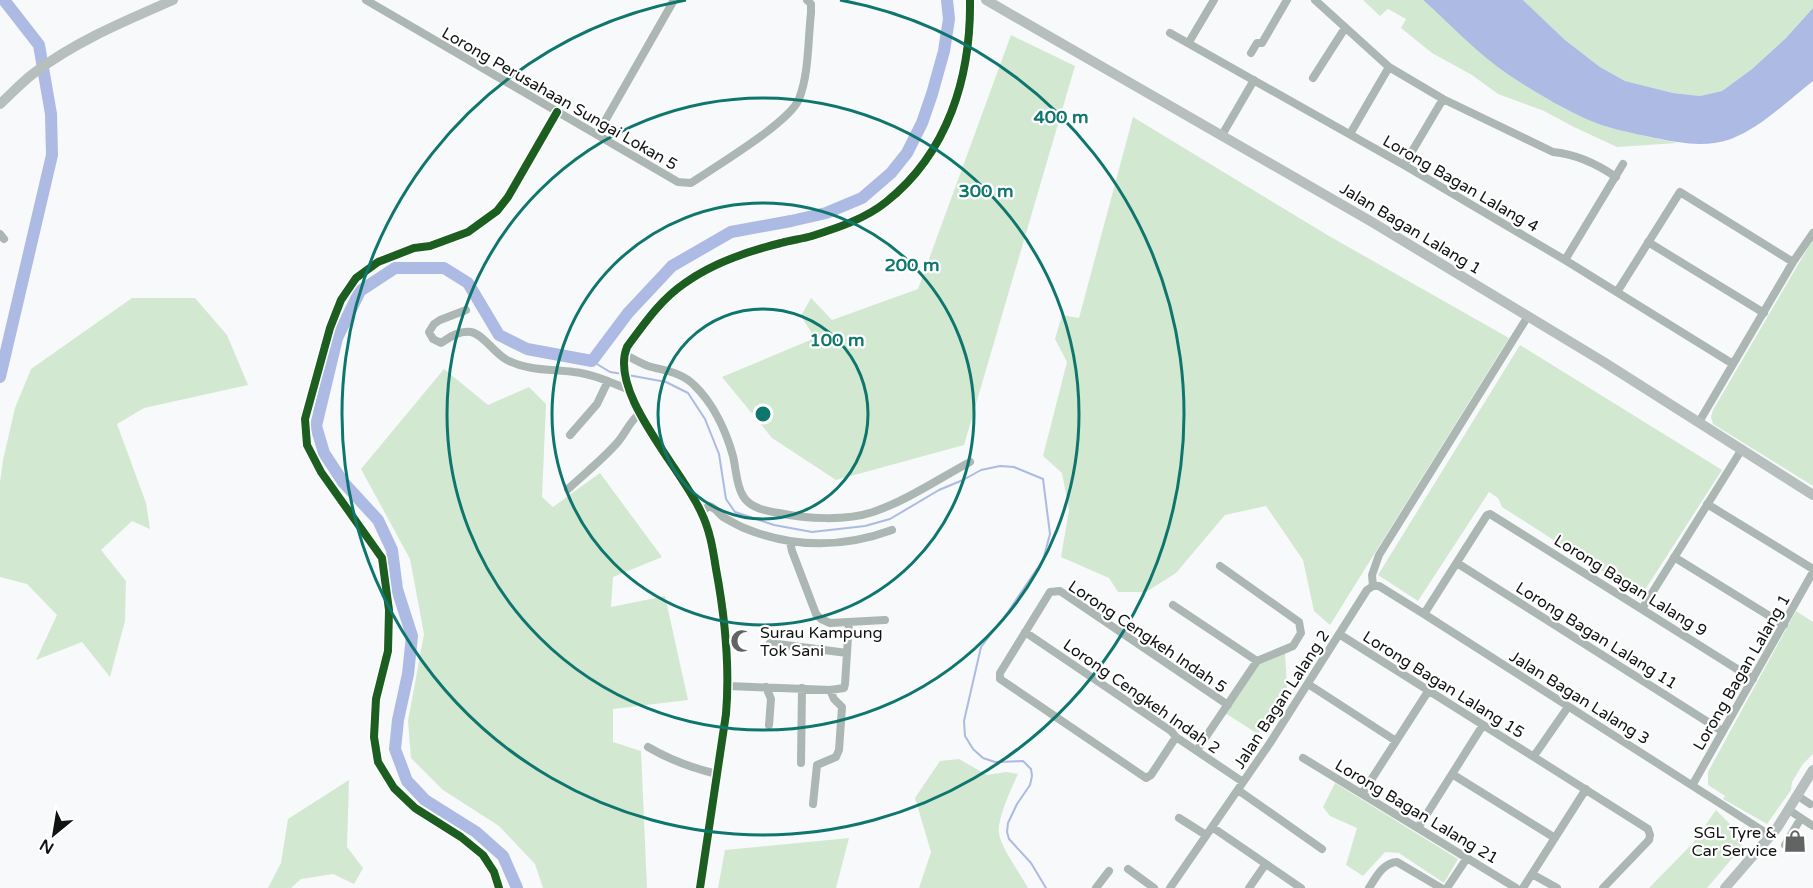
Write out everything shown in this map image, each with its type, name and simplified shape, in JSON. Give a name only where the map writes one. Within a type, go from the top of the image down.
[{"type":"main road","points":[[0,104],[33,73],[75,46],[96,34],[172,0]]},
{"type":"main road","name":"Jalan Bagan Lalang 1","points":[[986,0],[1222,135],[1528,316],[1813,495]]},
{"type":"main road","points":[[1725,888],[1774,832],[1798,796],[1809,788],[1813,770]]},
{"type":"street","name":"Lorong Perusahaan Sungai Lokan 5","points":[[366,0],[678,182],[691,183],[784,119],[798,102],[804,85],[811,13],[811,4],[807,0]]},
{"type":"street","points":[[597,135],[674,0]]},
{"type":"street","points":[[700,888],[729,686],[720,592],[710,536],[701,512],[640,414],[627,387],[623,358],[627,347],[661,304],[684,283],[705,270],[744,253],[810,237],[858,219],[886,203],[918,171],[940,140],[958,99],[963,74],[970,0]]},
{"type":"street","points":[[1189,42],[1214,0]]},
{"type":"street","points":[[1251,53],[1257,43],[1262,43],[1287,0]]},
{"type":"street","points":[[1315,0],[1389,68],[1443,99],[1553,152],[1581,159],[1616,177]]},
{"type":"street","points":[[1313,78],[1345,28]]},
{"type":"street","name":"Lorong Bagan Lalang 4","points":[[1170,33],[1404,165],[1565,260],[1733,364]]},
{"type":"street","points":[[1350,134],[1389,68]]},
{"type":"street","points":[[1222,135],[1254,80]]},
{"type":"street","points":[[1404,165],[1443,99]]},
{"type":"street","points":[[499,888],[494,872],[483,855],[461,837],[415,807],[394,788],[378,762],[374,737],[375,710],[388,651],[389,610],[382,558],[321,472],[307,445],[305,419],[330,328],[341,300],[356,278],[378,262],[414,248],[430,246],[468,232],[497,211],[508,197],[557,112]]},
{"type":"street","points":[[1565,260],[1623,164]]},
{"type":"street","points":[[1617,292],[1680,192],[1793,262]]},
{"type":"street","points":[[1699,422],[1793,262],[1813,233]]},
{"type":"street","points":[[1647,242],[1764,313]]},
{"type":"street","points":[[466,310],[434,324],[429,332],[434,339],[441,343],[458,333],[478,334],[500,356],[516,364],[532,369],[575,372],[627,387]]},
{"type":"street","points":[[1372,586],[1372,575],[1379,555],[1528,316]]},
{"type":"street","points":[[623,358],[665,369],[683,376],[694,385],[720,422],[732,454],[743,495],[759,509],[810,519],[874,512],[913,494],[970,462]]},
{"type":"street","points":[[570,435],[597,404],[608,381]]},
{"type":"street","points":[[568,489],[617,443],[632,420],[640,414]]},
{"type":"street","points":[[1642,609],[1742,449]]},
{"type":"street","points":[[1707,504],[1813,571]]},
{"type":"street","points":[[701,512],[709,506],[714,507],[723,516],[755,532],[790,542],[809,544],[854,541],[892,530]]},
{"type":"street","name":"Lorong Bagan Lalang 9","points":[[1457,563],[1487,515],[1494,515],[1753,679]]},
{"type":"street","points":[[790,542],[816,614],[821,619],[830,623],[885,620]]},
{"type":"street","points":[[1674,556],[1784,625]]},
{"type":"street","points":[[1424,614],[1457,563]]},
{"type":"street","name":"Lorong Bagan Lalang 11","points":[[1457,563],[1722,731]]},
{"type":"street","points":[[1197,750],[1257,661],[1293,646],[1301,633],[1299,622],[1220,566]]},
{"type":"street","name":"Lorong Bagan Lalang 1","points":[[1693,784],[1813,571]]},
{"type":"street","name":"Jalan Bagan Lalang 3","points":[[1372,586],[1379,586],[1693,784],[1774,832],[1789,836]]},
{"type":"street","name":"Jalan Bagan Lalang 2","points":[[1170,888],[1308,684],[1367,590],[1372,586]]},
{"type":"street","name":"Lorong Cengkeh Indah 5","points":[[1025,632],[1048,595],[1053,591],[1060,591],[1228,705]]},
{"type":"street","points":[[1173,604],[1257,661]]},
{"type":"street","points":[[729,686],[830,690],[844,688],[849,622]]},
{"type":"street","points":[[1025,632],[999,676],[1005,684],[1146,778],[1151,775],[1176,737]]},
{"type":"street","name":"Lorong Cengkeh Indah 2","points":[[1025,632],[1171,731],[1323,849]]},
{"type":"street","name":"Lorong Bagan Lalang 15","points":[[1339,634],[1648,829],[1650,835],[1642,847],[1603,888]]},
{"type":"street","points":[[771,643],[847,653]]},
{"type":"street","points":[[1308,684],[1396,741]]},
{"type":"street","points":[[766,687],[771,699],[769,725]]},
{"type":"street","points":[[801,763],[802,688]]},
{"type":"street","points":[[813,804],[817,765],[836,757],[839,750],[842,707],[834,699],[830,690]]},
{"type":"street","points":[[1362,794],[1429,690]]},
{"type":"street","name":"Lorong Bagan Lalang 15","points":[[1534,756],[1568,706]]},
{"type":"street","points":[[1418,828],[1483,725]]},
{"type":"street","points":[[648,747],[668,759],[694,769],[717,774]]},
{"type":"street","name":"Lorong Bagan Lalang 21","points":[[1303,758],[1516,888]]},
{"type":"street","points":[[1452,774],[1555,838]]},
{"type":"street","points":[[1523,888],[1586,789]]},
{"type":"street","points":[[1798,796],[1810,805]]},
{"type":"street","points":[[1789,810],[1813,826]]},
{"type":"street","points":[[1179,818],[1206,835]]},
{"type":"street","points":[[1785,845],[1801,818]]},
{"type":"street","points":[[1212,827],[1301,888]]},
{"type":"street","points":[[1448,888],[1467,858]]},
{"type":"street","points":[[1369,888],[1381,869],[1392,862],[1397,862],[1441,888]]},
{"type":"street","points":[[1249,888],[1265,865]]},
{"type":"street","points":[[1128,869],[1154,888]]},
{"type":"street","points":[[1096,888],[1108,871]]},
{"type":"street","points":[[1532,874],[1557,888]]},
{"type":"green space","points":[[1363,0],[1423,0],[1499,66],[1562,107],[1607,126],[1678,143],[1617,147],[1544,111],[1498,94],[1472,75],[1432,53],[1401,28],[1406,19],[1388,9],[1380,16]]},
{"type":"green space","points":[[1523,0],[1813,0],[1813,8],[1786,38],[1752,69],[1722,91],[1700,96],[1673,93],[1625,81],[1600,67],[1565,40]]},
{"type":"green space","points":[[1011,35],[1075,66],[964,445],[836,480],[772,438],[722,377],[815,338],[801,316],[811,298],[832,320],[918,289]]},
{"type":"green space","points":[[1133,117],[1329,236],[1509,338],[1330,625],[1314,611],[1303,560],[1266,506],[1225,515],[1176,573],[1146,592],[1118,592],[1109,578],[1061,557],[1069,510],[1062,473],[1043,456],[1067,362],[1055,339],[1062,315],[1079,318]]},
{"type":"green space","points":[[1813,239],[1813,486],[1713,424],[1711,417]]},
{"type":"green space","points":[[132,298],[195,298],[227,335],[248,385],[144,408],[117,424],[146,503],[150,529],[132,521],[101,550],[126,581],[125,621],[110,677],[82,642],[36,660],[57,615],[27,584],[0,577],[0,482],[15,408],[31,369]]},
{"type":"green space","points":[[1520,345],[1722,470],[1641,596],[1502,507],[1498,498],[1489,492],[1418,601],[1378,575]]},
{"type":"green space","points":[[444,369],[488,405],[529,387],[546,404],[542,497],[553,507],[600,473],[662,557],[613,577],[611,607],[665,596],[688,700],[613,709],[613,742],[641,751],[647,888],[543,888],[535,864],[499,826],[443,790],[411,758],[408,721],[424,634],[410,559],[361,469]]},
{"type":"green space","points":[[1796,611],[1813,622],[1813,754],[1803,764],[1792,782],[1791,790],[1767,824],[1723,799],[1725,796],[1708,785],[1708,772]]},
{"type":"green space","points":[[1285,652],[1287,689],[1258,734],[1225,713],[1258,664]]},
{"type":"green space","points":[[959,759],[987,775],[1006,772],[1018,774],[1003,812],[999,833],[1007,853],[1028,888],[919,888],[931,852],[915,798],[940,761]]},
{"type":"green space","points":[[349,780],[347,847],[363,868],[354,884],[333,874],[301,879],[291,888],[268,888],[281,863],[288,819]]},
{"type":"green space","points":[[1335,783],[1458,859],[1444,883],[1399,853],[1385,852],[1363,876],[1346,865],[1357,828],[1330,816],[1323,807]]},
{"type":"green space","points":[[1716,810],[1729,823],[1742,847],[1707,888],[1649,888],[1693,843]]},
{"type":"green space","points":[[849,838],[836,888],[718,888],[725,850]]},
{"type":"water","points":[[1423,0],[1523,0],[1565,40],[1600,67],[1625,81],[1673,93],[1700,96],[1722,91],[1752,69],[1786,38],[1813,8],[1813,81],[1764,121],[1731,139],[1703,144],[1655,138],[1592,122],[1536,92],[1486,58]]},
{"type":"waterway","points":[[0,377],[52,155],[51,114],[39,45],[4,0]]},
{"type":"waterway","points":[[517,888],[503,856],[476,832],[425,800],[407,781],[395,749],[412,636],[397,589],[392,550],[378,520],[343,482],[324,453],[316,426],[337,338],[360,291],[395,268],[444,268],[468,283],[499,335],[527,349],[592,361],[628,313],[672,266],[731,232],[826,213],[862,198],[891,173],[907,153],[922,123],[932,94],[944,51],[949,19],[947,0]]},
{"type":"waterway","points":[[592,361],[610,372],[623,374]]},
{"type":"waterway","points":[[628,375],[666,382],[688,393],[705,419],[719,454],[726,499],[735,512],[774,525],[812,532],[865,526],[890,519],[939,490],[981,470],[1000,466],[1014,467],[1043,479],[1050,534],[1043,560],[981,647],[964,721],[965,736],[973,749],[983,758],[995,762],[1023,761],[1031,769],[1030,785],[1017,804],[1008,823],[1007,832],[1009,839],[1031,863],[1046,888]]},
{"type":"cycle path","points":[[700,888],[726,714],[727,660],[722,605],[707,526],[692,494],[637,408],[628,386],[624,366],[627,347],[661,304],[676,289],[696,276],[744,254],[812,236],[850,222],[878,208],[907,182],[925,161],[952,112],[966,57],[970,0]]},
{"type":"cycle path","points":[[499,888],[494,872],[483,855],[461,837],[415,808],[394,788],[378,762],[374,737],[376,699],[388,651],[389,610],[382,558],[321,472],[307,445],[305,419],[330,328],[341,300],[356,278],[378,262],[414,248],[430,246],[468,232],[497,211],[508,197],[557,112]]},
{"type":"place","name":"Surau Kampung Tok Sani","points":[[742,641]]},
{"type":"place","name":"SGL Tyre & Car Service","points":[[1795,841]]}]
